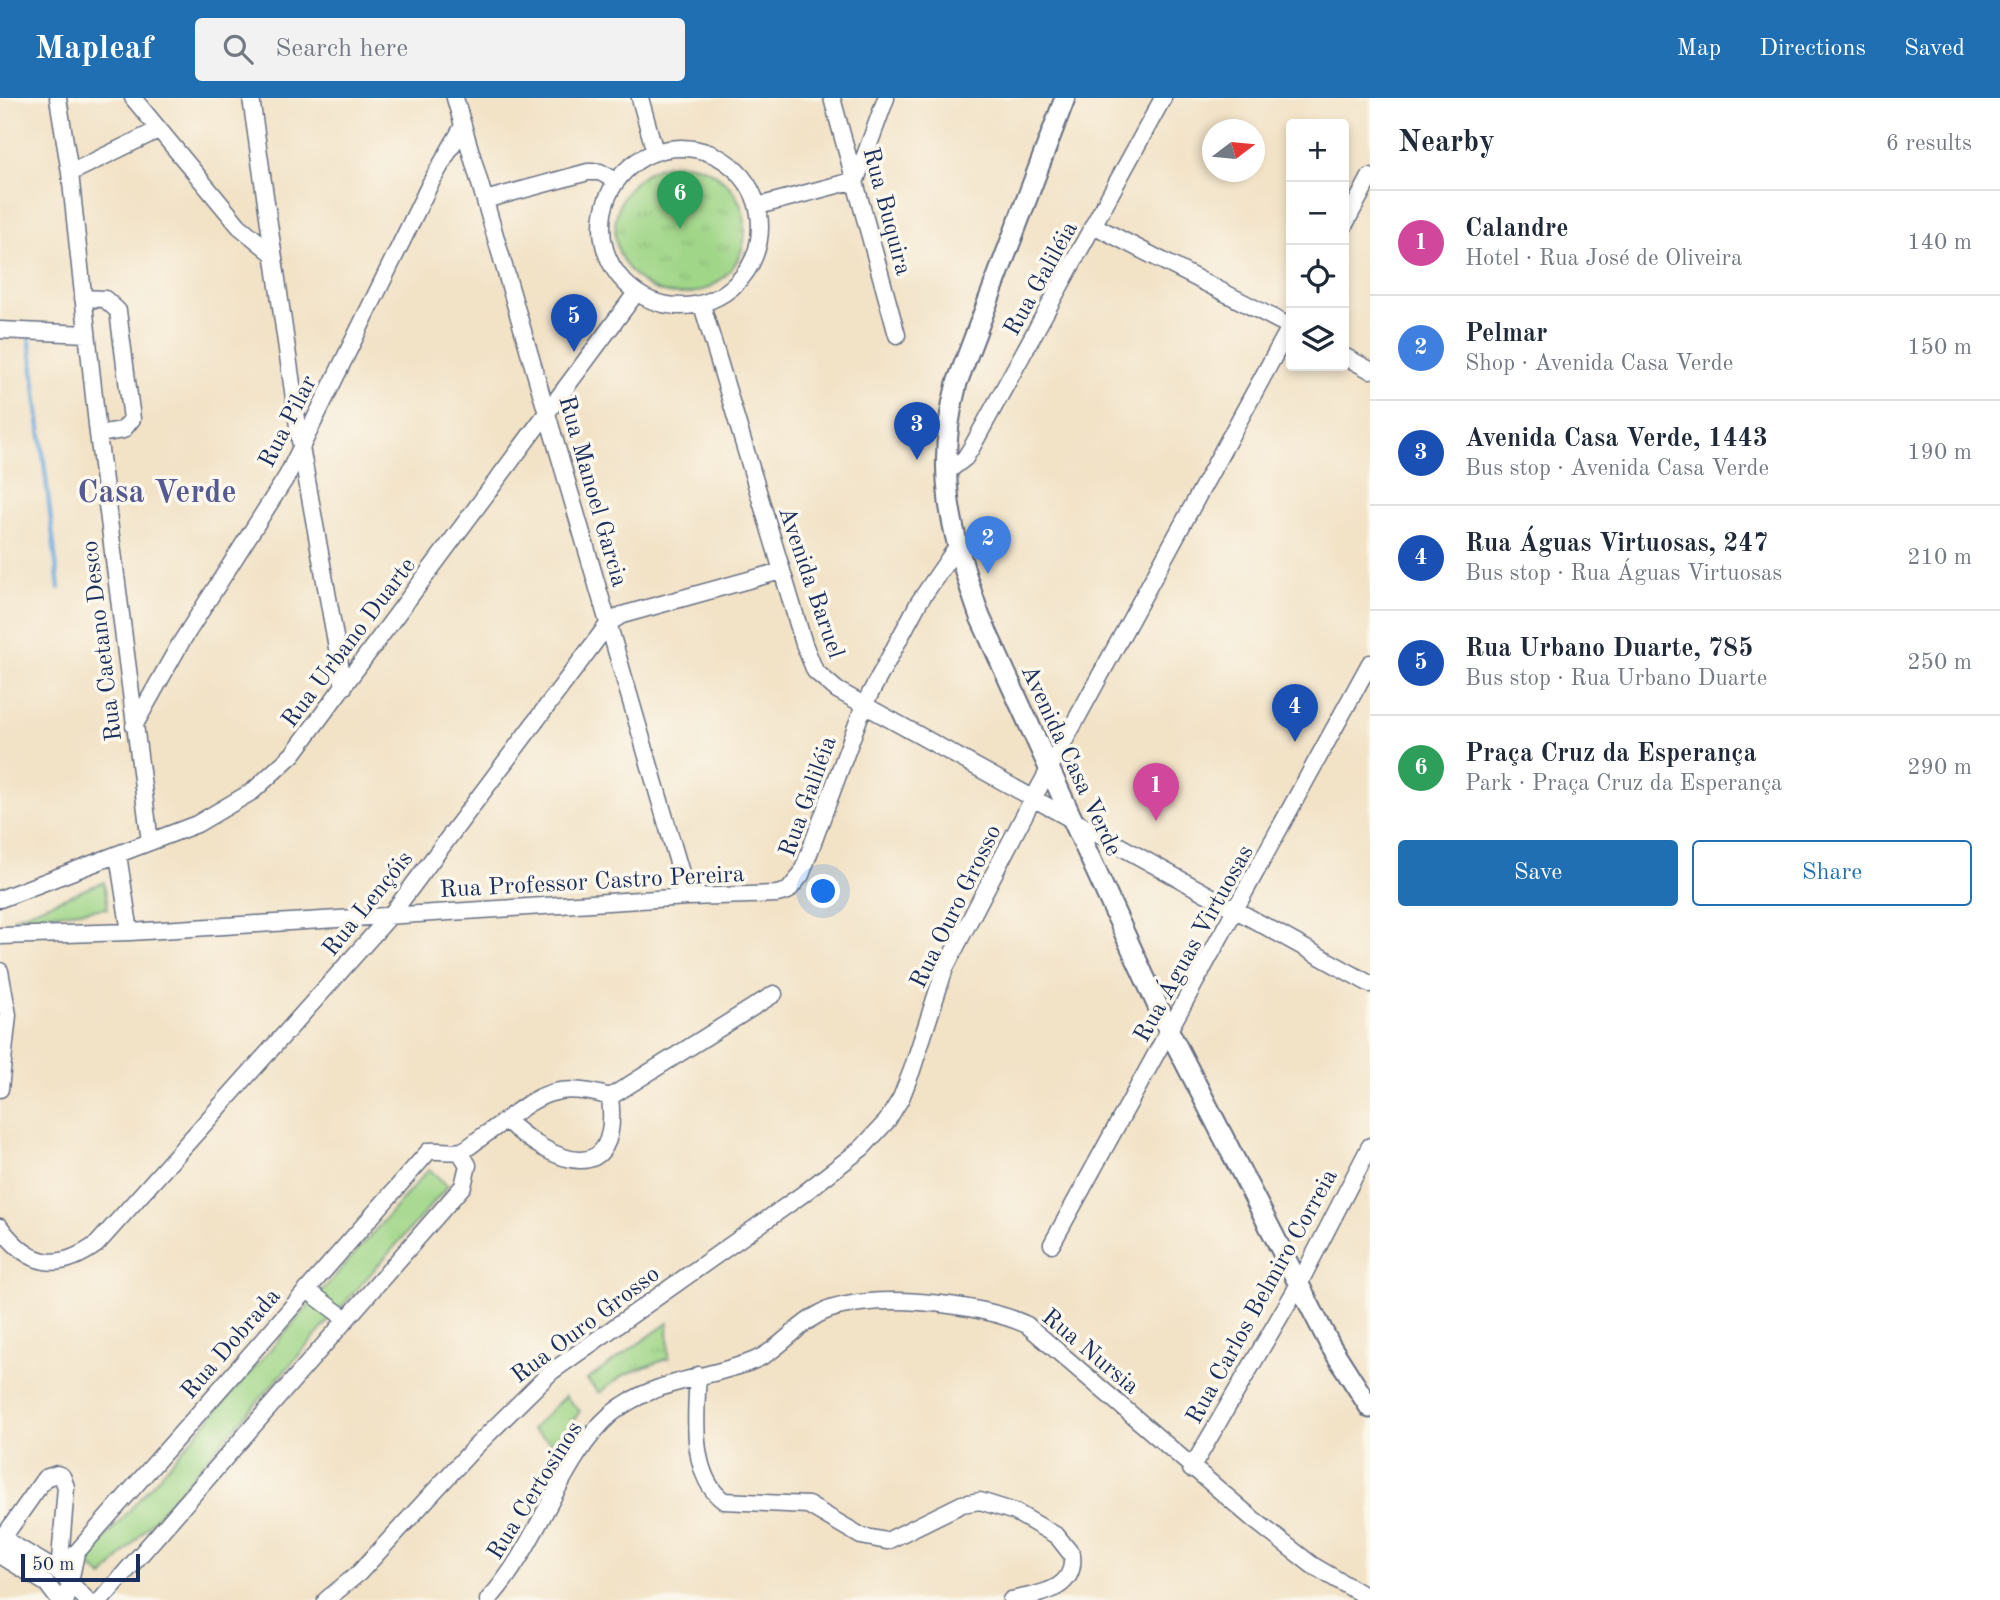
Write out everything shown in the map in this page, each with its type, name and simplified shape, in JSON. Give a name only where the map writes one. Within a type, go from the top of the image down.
[{"type":"main road","name":"Avenida Casa Verde","points":[[1065,98],[957,383],[949,412],[947,472],[956,548],[980,617],[1170,1033],[1298,1284],[1343,1368],[1370,1408]]},
{"type":"street","name":"Rua Caetano Desco","points":[[58,98],[70,173],[87,334],[150,842]]},
{"type":"street","points":[[133,98],[239,226],[272,253]]},
{"type":"street","points":[[251,98],[301,447],[344,687]]},
{"type":"street","name":"Rua Manoel Garcia","points":[[455,98],[688,897]]},
{"type":"street","points":[[640,98],[655,152]]},
{"type":"street","name":"Rua Buquira","points":[[832,98],[897,335]]},
{"type":"street","points":[[758,206],[856,180],[886,98]]},
{"type":"street","name":"Rua Galiléia","points":[[947,472],[969,452],[1163,98]]},
{"type":"street","name":"Rua Pilar","points":[[134,726],[180,644],[287,476],[430,184],[463,126]]},
{"type":"street","points":[[70,173],[158,130]]},
{"type":"street","points":[[676,148],[698,149],[718,156],[736,169],[749,186],[758,206],[761,231],[756,256],[743,278],[725,294],[702,304],[668,305],[636,293],[618,275],[606,253],[602,228],[605,204],[616,181],[634,163],[655,152],[676,148]]},
{"type":"street","points":[[485,200],[588,172],[600,172],[616,181]]},
{"type":"street","points":[[1349,217],[1370,177]]},
{"type":"street","points":[[1095,226],[1286,323]]},
{"type":"street","name":"Rua Urbano Duarte","points":[[0,899],[118,855],[226,809],[274,775],[344,687],[636,293]]},
{"type":"street","points":[[83,298],[104,299],[118,311],[132,419],[123,429],[99,434]]},
{"type":"street","name":"Avenida Baruel","points":[[702,304],[781,570],[815,671],[837,690],[1072,818],[1236,913],[1370,984]]},
{"type":"street","points":[[0,330],[87,334]]},
{"type":"street","name":"Rua Ouro Grosso","points":[[326,1600],[359,1573],[474,1448],[551,1372],[803,1195],[862,1148],[887,1121],[901,1098],[945,968],[1286,335]]},
{"type":"street","points":[[1349,359],[1370,370]]},
{"type":"street","name":"Rua Galiléia","points":[[801,876],[864,705],[919,602],[956,548]]},
{"type":"street","points":[[609,623],[632,612],[781,570]]},
{"type":"street","name":"Rua Lençóis","points":[[0,1227],[16,1247],[48,1262],[73,1258],[97,1244],[390,915],[609,623]]},
{"type":"street","name":"Rua Águas Virtuosas","points":[[1052,1244],[1236,913],[1370,663]]},
{"type":"street","points":[[118,855],[130,932]]},
{"type":"street","name":"Rua Professor Castro Pereira","points":[[0,936],[130,932],[688,897],[777,894],[788,891],[801,876]]},
{"type":"street","points":[[0,971],[8,1015],[0,1089]]},
{"type":"street","points":[[101,1600],[463,1186],[468,1165],[460,1152],[507,1121],[527,1101],[547,1094],[590,1091],[610,1097],[774,994]]},
{"type":"street","points":[[507,1121],[531,1143],[544,1150],[574,1160],[592,1158],[605,1146],[610,1136],[610,1097]]},
{"type":"street","name":"Rua Carlos Belmiro Correia","points":[[1191,1469],[1298,1284],[1370,1146]]},
{"type":"street","name":"Rua Dobrada","points":[[66,1600],[65,1577],[76,1553],[429,1151],[460,1152]]},
{"type":"street","points":[[307,1290],[346,1319]]},
{"type":"street","name":"Rua Nursia","points":[[698,1375],[760,1359],[819,1314],[847,1303],[874,1301],[990,1310],[1027,1325],[1045,1337],[1191,1469],[1312,1565],[1370,1599]]},
{"type":"street","points":[[698,1375],[696,1407],[699,1448],[703,1471],[715,1495],[732,1504],[808,1505],[861,1536],[875,1540],[900,1536],[962,1504],[980,1501],[998,1504],[1057,1536],[1072,1555],[1070,1573],[1060,1586],[1011,1600]]},
{"type":"street","name":"Rua Certosinos","points":[[488,1600],[515,1566],[584,1447],[611,1415],[635,1399],[698,1375]]},
{"type":"street","points":[[65,1577],[66,1487],[62,1476],[57,1474],[45,1478],[1,1539],[65,1577],[87,1600]]},
{"type":"street","points":[[0,1555],[47,1584],[59,1600]]},
{"type":"green space","points":[[680,164],[705,169],[726,183],[740,204],[745,229],[740,254],[726,275],[705,289],[680,294],[655,289],[634,275],[620,254],[615,229],[620,204],[634,183],[655,169]]},
{"type":"green space","points":[[104,882],[108,908],[13,918]]},
{"type":"green space","points":[[429,1169],[448,1186],[103,1577],[85,1561]]},
{"type":"green space","points":[[668,1323],[669,1358],[624,1375],[599,1393],[587,1380]]},
{"type":"green space","points":[[565,1396],[580,1411],[556,1446],[532,1429]]},
{"type":"waterway","points":[[29,335],[59,588]]},
{"type":"place","name":"Praça Cruz da Esperança","points":[[680,229]]},
{"type":"place","name":"Rua Urbano Duarte, 785","points":[[574,352]]},
{"type":"place","name":"Avenida Casa Verde, 1443","points":[[917,460]]},
{"type":"place","name":"Pelmar","points":[[988,574]]},
{"type":"place","name":"Rua Águas Virtuosas, 247","points":[[1295,742]]},
{"type":"place","name":"Calandre","points":[[1156,821]]},
{"type":"district","name":"Casa Verde","points":[[157,491]]}]
